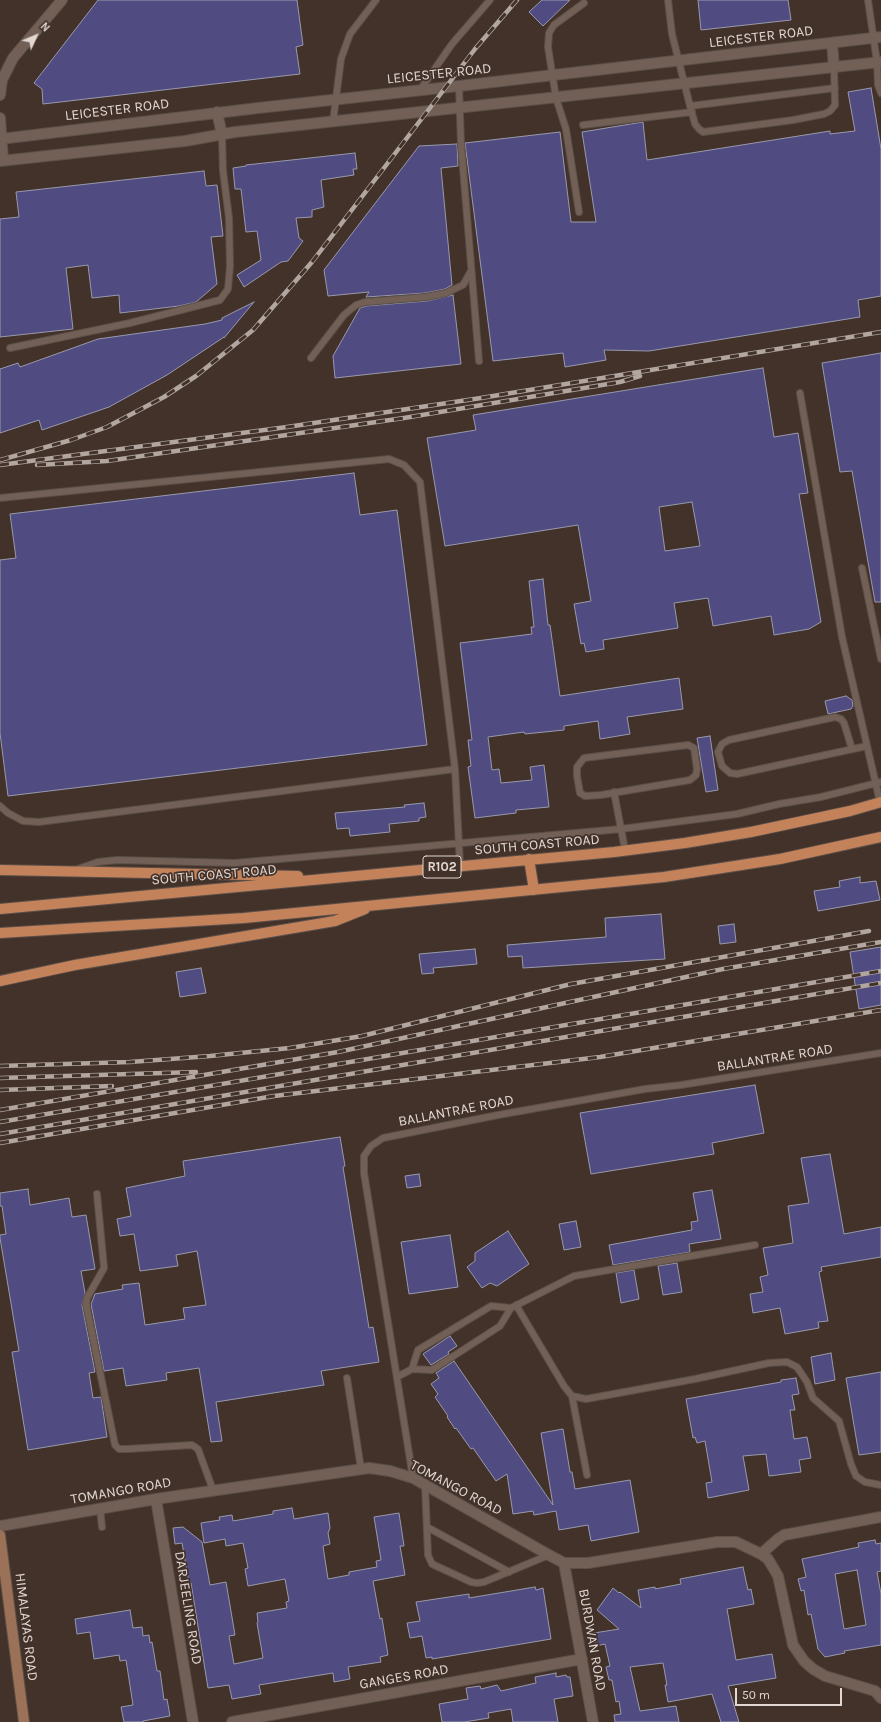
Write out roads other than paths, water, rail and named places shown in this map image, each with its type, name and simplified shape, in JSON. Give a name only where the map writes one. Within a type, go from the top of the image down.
[{"type":"main road","name":"SOUTH COAST ROAD","points":[[0,909],[529,860],[685,843],[751,832],[850,811],[880,802]]},
{"type":"main road","name":"R102","points":[[0,933],[175,923],[372,906],[664,877],[736,867],[881,837]]},
{"type":"main road","points":[[529,860],[534,890]]},
{"type":"main road","points":[[0,870],[340,877]]},
{"type":"main road","points":[[0,981],[75,965],[335,921],[372,906]]},
{"type":"street","points":[[0,95],[2,80],[13,58],[62,0]]},
{"type":"street","name":"LEICESTER ROAD","points":[[1,139],[218,112],[460,86],[877,37]]},
{"type":"street","points":[[832,43],[834,67]]},
{"type":"street","points":[[0,118],[2,161],[185,141],[222,135],[333,122],[879,62]]},
{"type":"street","points":[[218,112],[222,135]]},
{"type":"street","name":"TOMANGO ROAD","points":[[0,1526],[213,1490],[361,1469],[380,1469],[413,1478],[564,1563],[588,1564],[718,1542],[736,1542],[762,1554]]},
{"type":"street","name":"DARJEELING ROAD","points":[[156,1499],[193,1722]]},
{"type":"street","points":[[879,1692],[825,1676],[812,1669],[804,1661],[793,1645],[778,1576],[768,1559],[762,1554],[778,1538],[784,1535],[881,1517]]},
{"type":"street","name":"HIMALAYAS ROAD","points":[[0,1535],[24,1722]]},
{"type":"street","name":"BURDWAN ROAD","points":[[564,1563],[593,1722]]},
{"type":"street","name":"GANGES ROAD","points":[[232,1722],[582,1659]]},
{"type":"lane","points":[[333,122],[342,59],[350,34],[376,0]]},
{"type":"lane","points":[[420,90],[449,48],[490,0]]},
{"type":"lane","points":[[668,0],[672,34],[691,109],[699,129],[703,132],[824,114],[833,109],[835,105],[834,67]]},
{"type":"lane","points":[[868,0],[877,37],[879,62],[878,85],[881,93]]},
{"type":"lane","points":[[579,212],[566,129],[556,98],[548,47],[549,33],[554,25],[584,3]]},
{"type":"lane","points":[[460,86],[461,144],[479,361]]},
{"type":"lane","points":[[583,125],[835,88]]},
{"type":"lane","points":[[10,348],[130,323],[220,300],[228,289],[230,266],[229,218],[223,171],[222,135]]},
{"type":"lane","points":[[311,358],[344,315],[356,305],[365,302],[420,298],[446,293],[463,285],[472,269]]},
{"type":"lane","points":[[800,393],[842,637],[867,746],[878,783],[880,802]]},
{"type":"lane","points":[[0,498],[389,459],[404,465],[420,482],[455,769],[460,866]]},
{"type":"lane","points":[[862,568],[881,659]]},
{"type":"lane","points":[[852,749],[844,722],[840,718],[835,717],[729,740],[722,744],[718,752],[722,766],[730,773],[737,774],[867,746]]},
{"type":"lane","points":[[688,744],[694,748],[697,769],[696,775],[690,780],[614,792],[601,796],[585,796],[582,794],[577,776],[580,762],[588,757],[671,746],[688,744]]},
{"type":"lane","points":[[0,806],[8,813],[23,821],[39,822],[455,769]]},
{"type":"lane","points":[[72,872],[98,862],[117,860],[235,863],[621,829],[737,814],[779,804],[821,797],[878,783]]},
{"type":"lane","points":[[614,792],[625,850]]},
{"type":"lane","name":"BALLANTRAE ROAD","points":[[413,1478],[363,1165],[366,1152],[371,1146],[383,1138],[645,1088],[689,1084],[881,1053]]},
{"type":"lane","points":[[97,1194],[104,1268],[87,1298],[86,1304],[115,1445],[119,1449],[127,1449],[192,1445],[198,1449],[213,1490]]},
{"type":"lane","points":[[397,1377],[412,1369],[432,1370],[500,1326],[513,1307],[574,1276],[755,1245]]},
{"type":"lane","points":[[412,1369],[418,1350],[491,1306],[513,1307]]},
{"type":"lane","points":[[513,1307],[572,1396],[587,1475]]},
{"type":"lane","points":[[572,1396],[586,1399],[695,1379],[769,1363],[788,1362],[797,1367],[802,1373],[813,1398],[839,1421],[851,1464],[856,1476],[865,1482],[881,1485]]},
{"type":"lane","points":[[347,1378],[361,1469]]},
{"type":"lane","points":[[425,1485],[428,1555],[432,1564],[471,1582],[477,1583],[509,1572],[549,1555]]},
{"type":"lane","points":[[100,1508],[102,1527]]},
{"type":"lane","points":[[427,1527],[509,1572]]},
{"type":"railway","points":[[0,460],[71,440],[107,427],[164,397],[196,376],[253,330],[312,262],[475,49],[517,0]]},
{"type":"railway","points":[[0,465],[287,427],[481,398],[881,332]]},
{"type":"railway","points":[[37,465],[107,461],[404,418],[620,382],[640,376]]},
{"type":"railway","points":[[0,1066],[130,1062],[290,1048],[362,1036],[571,984],[869,931]]},
{"type":"railway","points":[[0,1110],[338,1052],[723,969],[881,942]]},
{"type":"railway","points":[[0,1122],[881,971]]},
{"type":"railway","points":[[0,1134],[881,983]]},
{"type":"railway","points":[[0,1143],[274,1096],[600,1057],[881,1010]]},
{"type":"railway","points":[[0,1078],[196,1072]]},
{"type":"railway","points":[[0,1090],[112,1086]]}]
